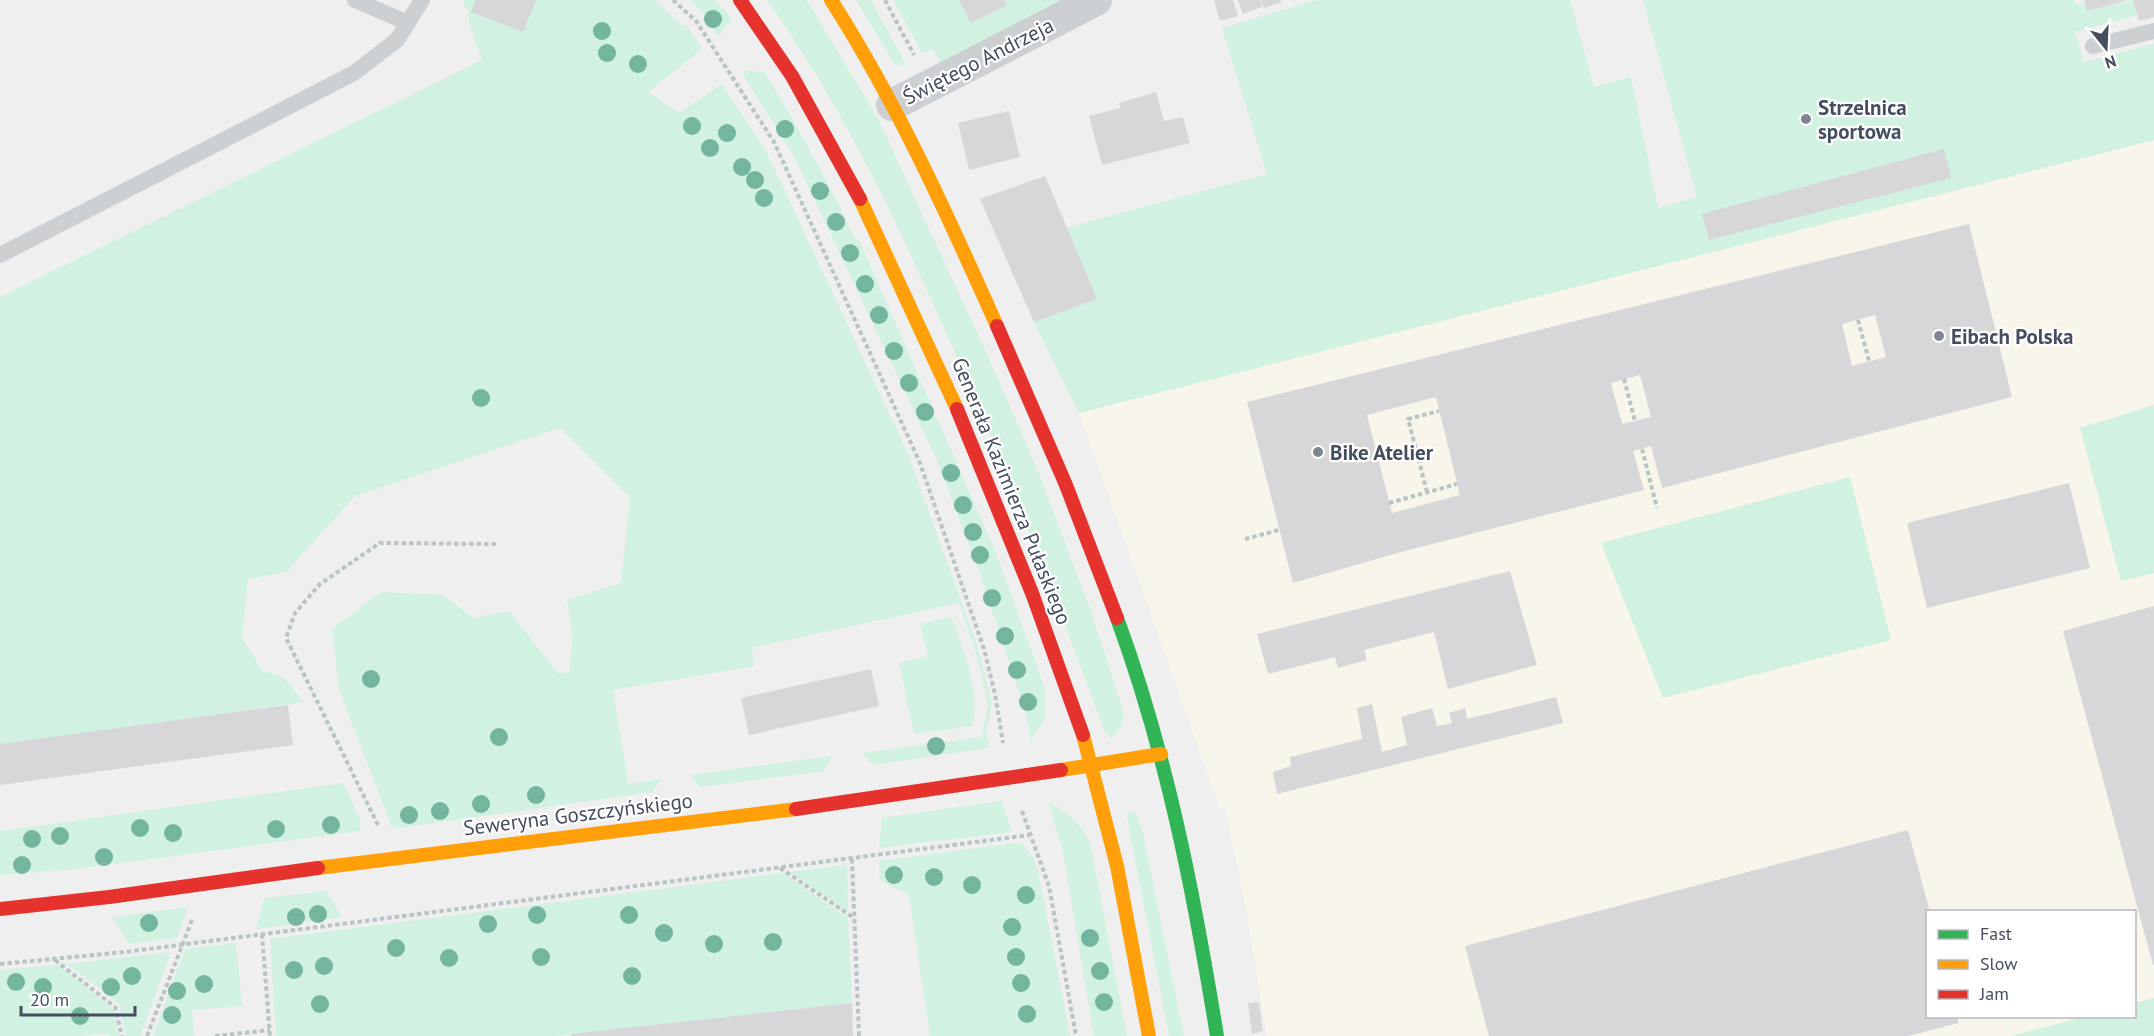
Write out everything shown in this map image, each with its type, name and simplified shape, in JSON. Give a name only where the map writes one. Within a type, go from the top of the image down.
[{"type":"main road","name":"Generała Kazimierza Pułaskiego","points":[[740,0],[767,36],[820,121],[849,173],[908,298],[997,502],[1044,624],[1092,764],[1114,852],[1149,1036]]},
{"type":"main road","points":[[831,0],[892,105],[961,247],[1062,478],[1139,681],[1161,754],[1191,890],[1216,1036]]},
{"type":"main road","name":"Seweryna Goszczyńskiego","points":[[0,909],[108,897],[394,857],[864,801],[1161,754]]},
{"type":"street","name":"Świętego Andrzeja","points":[[892,105],[1096,0]]},
{"type":"lane","points":[[355,0],[408,23]]},
{"type":"lane","points":[[0,255],[354,73],[397,40],[422,0]]},
{"type":"lane","points":[[2093,46],[2154,31]]},
{"type":"path","points":[[672,0],[696,21],[774,142],[920,463],[984,649],[996,694],[1003,747]]},
{"type":"path","points":[[885,0],[917,61]]},
{"type":"path","points":[[1858,320],[1869,361]]},
{"type":"path","points":[[1624,379],[1635,421]]},
{"type":"path","points":[[1427,492],[1408,419],[1439,411]]},
{"type":"path","points":[[1642,449],[1657,508]]},
{"type":"path","points":[[1389,503],[1457,484]]},
{"type":"path","points":[[1245,539],[1279,530]]},
{"type":"path","points":[[394,857],[286,638],[295,613],[320,584],[380,543],[498,544]]},
{"type":"path","points":[[1022,808],[1049,886],[1076,1036]]},
{"type":"path","points":[[0,964],[183,944],[1030,835]]},
{"type":"path","points":[[852,859],[859,1036]]},
{"type":"path","points":[[779,867],[854,918]]},
{"type":"path","points":[[147,1036],[194,915]]},
{"type":"path","points":[[262,934],[270,1036]]},
{"type":"path","points":[[54,959],[116,1007],[122,1036]]},
{"type":"path","points":[[215,1036],[270,1030]]},
{"type":"shaded area","points":[[2154,140],[2154,405],[2080,428],[2121,581],[2154,573],[2154,998],[2136,1003],[2136,910],[1926,910],[1926,1018],[2079,1018],[2011,1036],[1267,1036],[1245,904],[1225,808],[1220,809],[1079,413]]},
{"type":"green space","points":[[462,0],[655,0],[680,24],[688,27],[702,49],[648,92],[679,113],[722,84],[767,153],[908,454],[977,645],[992,703],[986,733],[989,748],[873,765],[862,753],[982,737],[988,704],[975,649],[959,603],[751,648],[755,666],[613,690],[628,784],[661,779],[652,792],[399,828],[391,825],[339,689],[332,629],[381,592],[442,595],[474,618],[509,611],[558,673],[570,672],[572,635],[567,600],[621,583],[630,498],[560,428],[355,496],[286,572],[248,579],[242,638],[262,670],[284,678],[304,702],[0,745],[0,297],[482,60],[469,23],[468,11]]},
{"type":"green space","points":[[689,0],[716,0],[732,20],[718,36],[703,13]]},
{"type":"green space","points":[[767,0],[806,0],[878,119],[986,352],[1037,469],[1092,614],[1124,714],[1122,725],[1112,739],[1105,732],[998,454],[910,252],[834,105],[791,34]]},
{"type":"green space","points":[[856,0],[871,0],[907,67],[894,63]]},
{"type":"green space","points":[[893,0],[1064,0],[942,64],[932,49],[924,53],[921,51]]},
{"type":"green space","points":[[1317,0],[1570,0],[1594,87],[1631,77],[1658,208],[1697,197],[1643,0],[2074,0],[2076,5],[2085,3],[2087,11],[2133,0],[2137,15],[2075,32],[2084,62],[2154,44],[2154,140],[1079,413],[1034,322],[1096,299],[1065,228],[1267,174],[1222,28]]},
{"type":"green space","points":[[741,71],[764,72],[812,154],[855,239],[858,238],[996,553],[1045,689],[1045,717],[1031,742],[1026,712],[980,574],[936,458],[794,156]]},
{"type":"green space","points":[[2154,405],[2154,573],[2121,581],[2080,428]]},
{"type":"green space","points":[[1850,477],[1891,640],[1663,698],[1601,543]]},
{"type":"green space","points":[[951,617],[966,657],[973,685],[972,726],[914,734],[899,663],[928,656],[920,624]]},
{"type":"green space","points":[[832,756],[825,771],[700,787],[690,775]]},
{"type":"green space","points":[[343,783],[360,819],[360,831],[77,869],[0,875],[0,831]]},
{"type":"green space","points":[[1001,801],[1012,832],[879,848],[882,818]]},
{"type":"green space","points":[[1049,803],[1073,819],[1090,843],[1127,1036],[1094,1036],[1063,851]]},
{"type":"green space","points":[[1129,810],[1135,813],[1142,829],[1184,1036],[1169,1036],[1127,817]]},
{"type":"green space","points":[[1021,842],[1033,857],[1038,871],[1070,1036],[930,1036],[909,895],[880,880],[879,861]]},
{"type":"green space","points":[[847,865],[848,912],[790,872]]},
{"type":"green space","points":[[783,873],[848,918],[852,1003],[557,1036],[276,1036],[270,939]]},
{"type":"green space","points":[[326,891],[342,917],[256,929],[264,898]]},
{"type":"green space","points":[[188,907],[177,938],[129,944],[112,917]]},
{"type":"green space","points":[[236,943],[242,1006],[192,1010],[194,1036],[153,1036],[185,949]]},
{"type":"green space","points":[[171,952],[140,1036],[126,1036],[119,1004],[67,964]]},
{"type":"green space","points":[[58,965],[113,1009],[119,1036],[109,1036],[109,1033],[82,1036],[0,1036],[0,970]]},
{"type":"green space","points":[[2154,998],[2154,1036],[2011,1036],[2079,1018],[2136,1018],[2136,1003]]},
{"type":"building","points":[[476,0],[536,0],[523,32],[471,12]]},
{"type":"building","points":[[959,0],[1004,0],[1007,5],[971,23]]},
{"type":"building","points":[[1214,0],[1233,0],[1238,16],[1220,21]]},
{"type":"building","points":[[1238,0],[1260,0],[1262,7],[1243,14]]},
{"type":"building","points":[[1261,0],[1281,0],[1281,2],[1264,8]]},
{"type":"building","points":[[2084,0],[2125,0],[2125,1],[2087,11]]},
{"type":"building","points":[[2133,0],[2154,0],[2154,17],[2139,21]]},
{"type":"building","points":[[1156,92],[1164,121],[1183,117],[1190,143],[1102,165],[1089,116],[1120,108],[1119,103]]},
{"type":"building","points":[[1009,111],[1020,157],[969,170],[958,123]]},
{"type":"building","points":[[1944,149],[1951,178],[1709,240],[1702,214]]},
{"type":"building","points":[[1045,176],[1097,299],[1034,322],[980,199]]},
{"type":"building","points":[[1969,224],[2012,397],[1662,488],[1651,446],[1633,451],[1644,490],[1401,552],[1293,583],[1247,402]],"holes":[[[1875,315],[1886,357],[1852,366],[1842,324]],[[1640,375],[1651,417],[1622,424],[1611,383]],[[1436,397],[1460,495],[1392,513],[1367,415]]]},
{"type":"building","points":[[2069,483],[2090,568],[1927,608],[1907,523]]},
{"type":"building","points":[[1510,571],[1537,665],[1448,689],[1434,632],[1364,650],[1367,660],[1338,668],[1335,657],[1268,674],[1257,634]]},
{"type":"building","points":[[2154,606],[2154,965],[2153,965],[2063,631]]},
{"type":"building","points":[[871,669],[879,706],[749,735],[741,698]]},
{"type":"building","points":[[1556,697],[1563,723],[1277,794],[1273,772],[1291,766],[1290,757],[1362,739],[1357,708],[1372,704],[1382,752],[1407,745],[1401,717],[1432,708],[1437,726],[1452,723],[1449,713],[1465,708],[1467,719]]},
{"type":"building","points":[[288,705],[293,745],[0,785],[0,744]]},
{"type":"building","points":[[1908,830],[1929,910],[1926,910],[1926,1018],[1957,1018],[1959,1023],[1908,1036],[1489,1036],[1465,946]]},
{"type":"building","points":[[1259,1002],[1263,1031],[1252,1034],[1248,1003]]},
{"type":"building","points":[[852,1003],[853,1036],[571,1036],[571,1034]]},
{"type":"traffic: fast","points":[[1117,618],[1135,669],[1165,773],[1199,930],[1217,1036]]},
{"type":"traffic: slow","points":[[831,0],[899,119],[940,201],[997,326]]},
{"type":"traffic: slow","points":[[860,199],[957,409]]},
{"type":"traffic: slow","points":[[1083,735],[1117,866],[1149,1036]]},
{"type":"traffic: slow","points":[[1061,770],[1161,754]]},
{"type":"traffic: slow","points":[[318,868],[796,809]]},
{"type":"traffic: jam","points":[[740,0],[792,76],[860,199]]},
{"type":"traffic: jam","points":[[997,326],[1066,485],[1117,618]]},
{"type":"traffic: jam","points":[[957,409],[1032,593],[1083,735]]},
{"type":"traffic: jam","points":[[796,809],[1061,770]]},
{"type":"traffic: jam","points":[[0,909],[109,897],[318,868]]},
{"type":"place","name":"Strzelnica sportowa","points":[[1806,119]]},
{"type":"place","name":"Eibach Polska","points":[[1939,336]]},
{"type":"place","name":"Bike Atelier","points":[[1318,452]]}]
